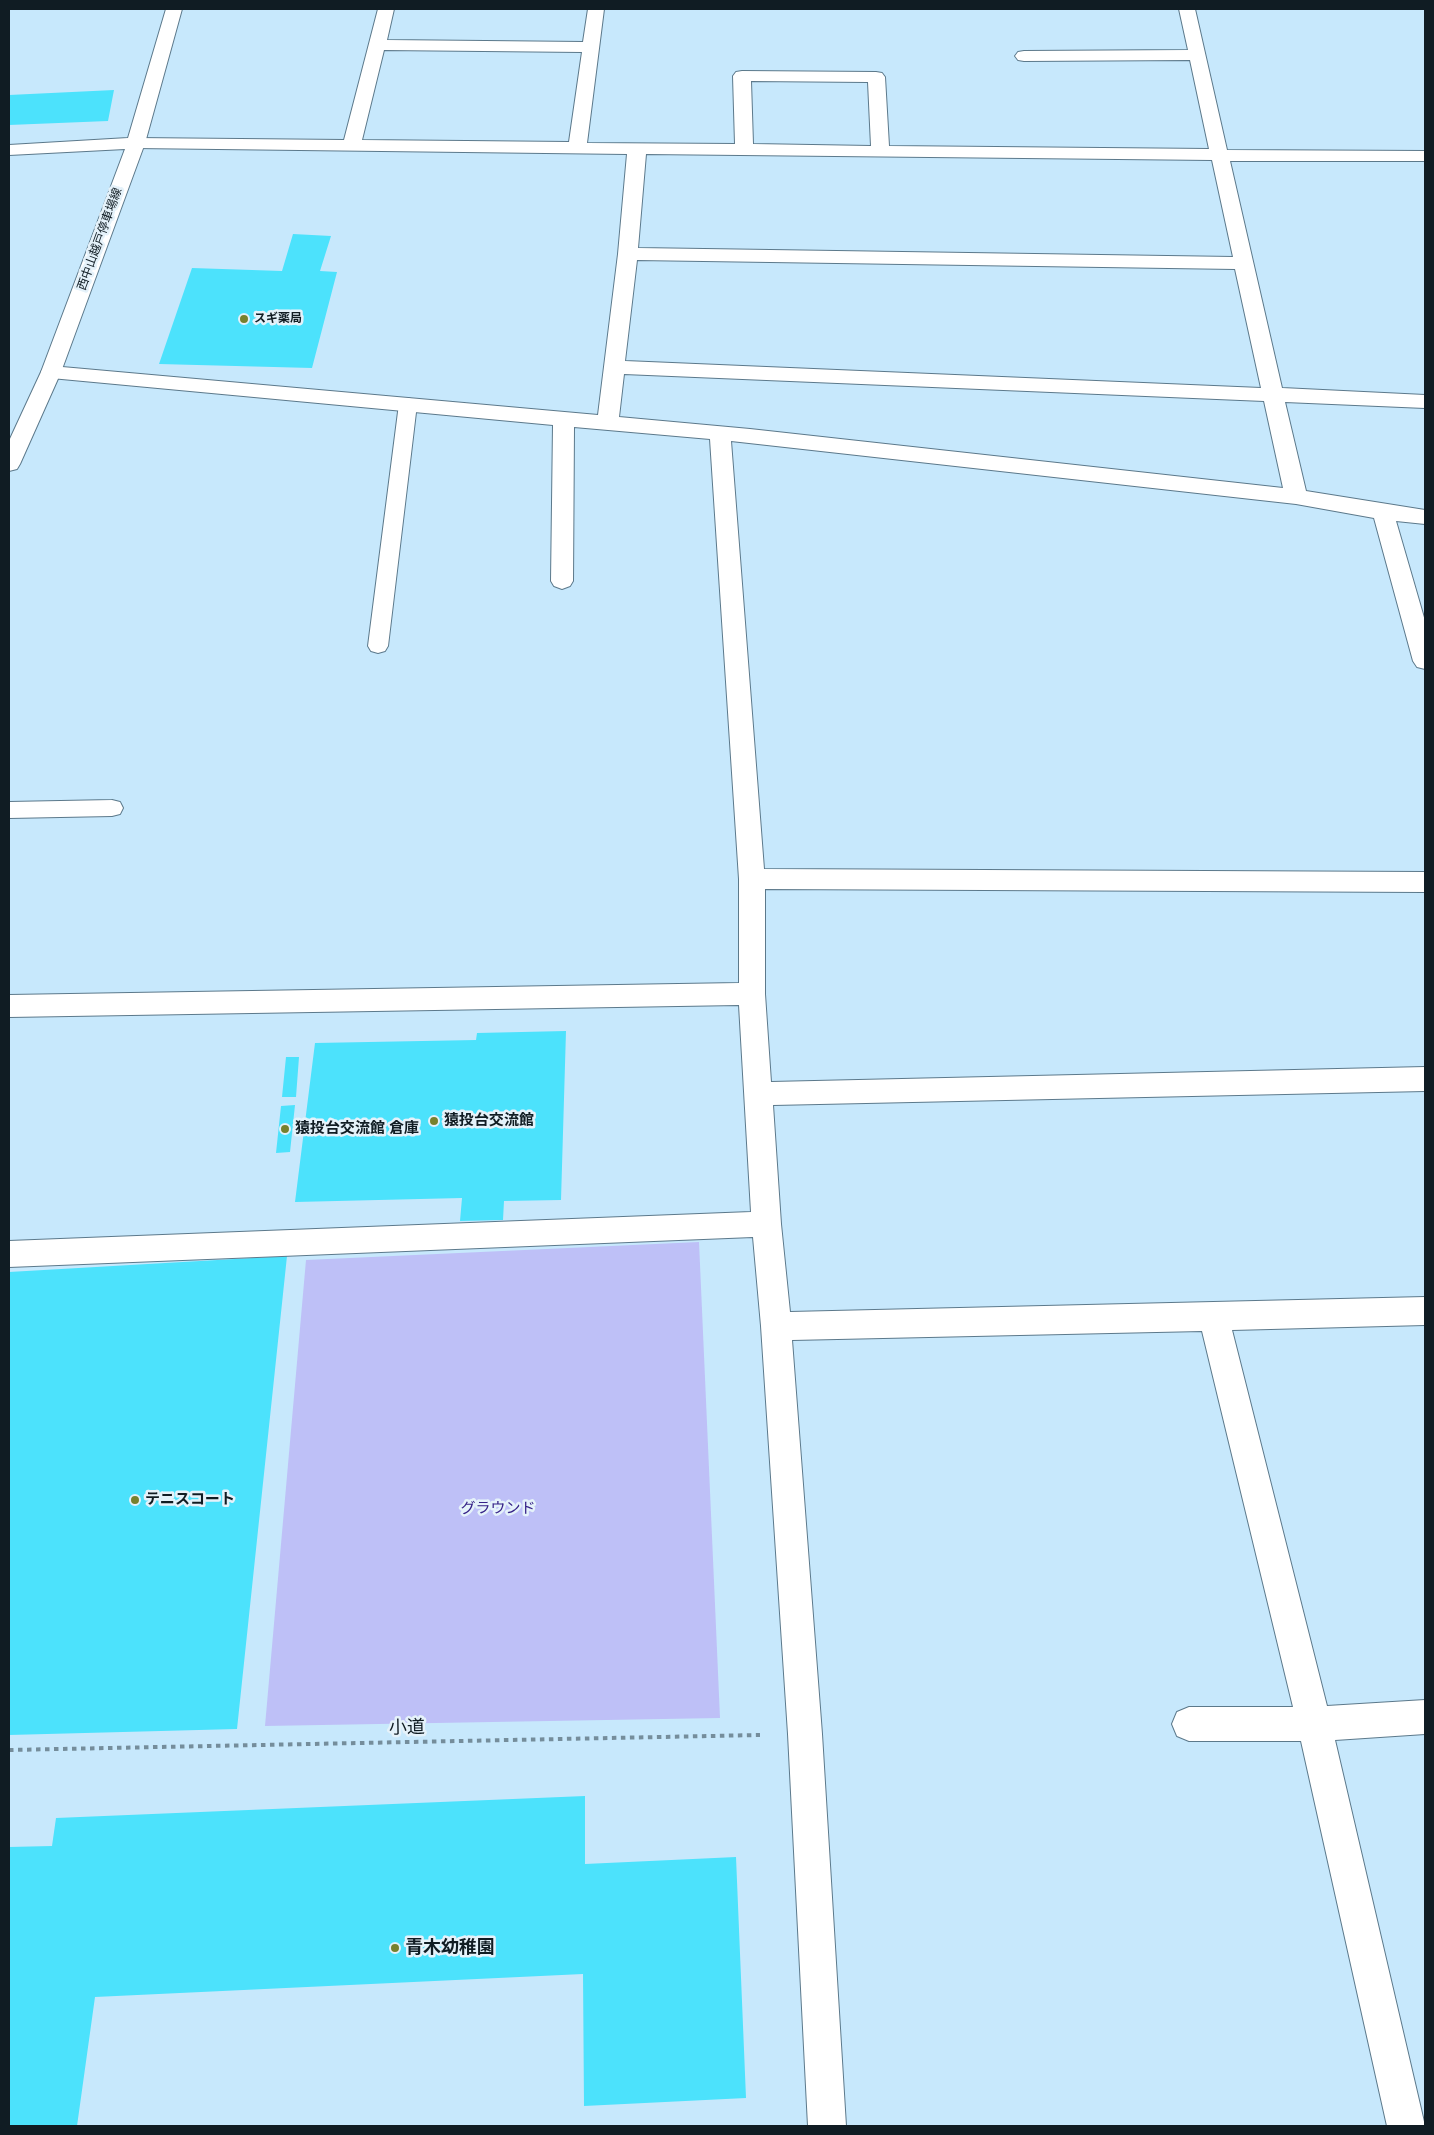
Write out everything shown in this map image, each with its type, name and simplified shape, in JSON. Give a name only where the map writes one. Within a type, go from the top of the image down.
[{"type":"street","name":"西中山越戸停車場線","points":[[9,464],[51,372],[136,142],[174,9]]},
{"type":"street","points":[[352,145],[386,9]]},
{"type":"street","points":[[577,148],[596,9]]},
{"type":"street","points":[[1187,9],[1296,497]]},
{"type":"street","points":[[377,45],[591,47]]},
{"type":"street","points":[[1024,56],[1198,55]]},
{"type":"street","points":[[744,150],[742,76],[876,77],[880,152]]},
{"type":"street","points":[[9,150],[136,142],[880,152],[1425,156]]},
{"type":"street","points":[[608,422],[628,254],[637,149]]},
{"type":"street","points":[[628,254],[1245,263]]},
{"type":"street","points":[[615,367],[1425,400]]},
{"type":"street","points":[[51,372],[608,422],[1296,497],[1382,512],[1425,517]]},
{"type":"street","points":[[562,581],[564,418]]},
{"type":"street","points":[[720,434],[752,879],[752,994],[766,1224],[776,1326],[805,1734],[827,2126]]},
{"type":"street","points":[[1382,512],[1425,661]]},
{"type":"street","points":[[752,879],[1425,882]]},
{"type":"street","points":[[9,1006],[752,994]]},
{"type":"street","points":[[758,1094],[1425,1080]]},
{"type":"street","points":[[9,1254],[766,1224]]},
{"type":"street","points":[[776,1326],[1214,1318],[1425,1311]]},
{"type":"street","points":[[1214,1318],[1314,1724],[1406,2126]]},
{"type":"street","points":[[1189,1724],[1314,1724],[1425,1717]]},
{"type":"lane","points":[[378,646],[408,404]]},
{"type":"lane","points":[[9,810],[112,808]]},
{"type":"path","name":"小道","points":[[9,1750],[805,1734]]},
{"type":"green space","name":"グラウンド","points":[[699,1242],[720,1718],[265,1726],[306,1260]]},
{"type":"building","points":[[114,90],[108,121],[9,125],[9,95]]},
{"type":"building","points":[[293,234],[331,236],[320,271],[337,272],[312,368],[159,364],[192,268],[282,271]]},
{"type":"building","name":"猿投台交流館","points":[[566,1031],[561,1200],[504,1201],[503,1220],[460,1221],[462,1198],[295,1202],[315,1043],[476,1040],[477,1033]]},
{"type":"building","name":"猿投台交流館 倉庫","points":[[286,1057],[299,1057],[296,1097],[282,1097]]},
{"type":"building","name":"猿投台交流館 倉庫","points":[[295,1105],[290,1152],[276,1153],[281,1106]]},
{"type":"building","name":"テニスコート","points":[[287,1256],[237,1729],[9,1735],[9,1272]]},
{"type":"building","points":[[585,1796],[585,1864],[736,1857],[746,2098],[584,2106],[583,1974],[95,1997],[77,2126],[9,2126],[9,1847],[52,1846],[56,1818]]},
{"type":"place","name":"スギ薬局","points":[[244,319]]},
{"type":"place","name":"猿投台交流館","points":[[434,1121]]},
{"type":"place","name":"猿投台交流館 倉庫","points":[[285,1129]]},
{"type":"place","name":"テニスコート","points":[[135,1500]]},
{"type":"place","name":"青木幼稚園","points":[[395,1948]]}]
